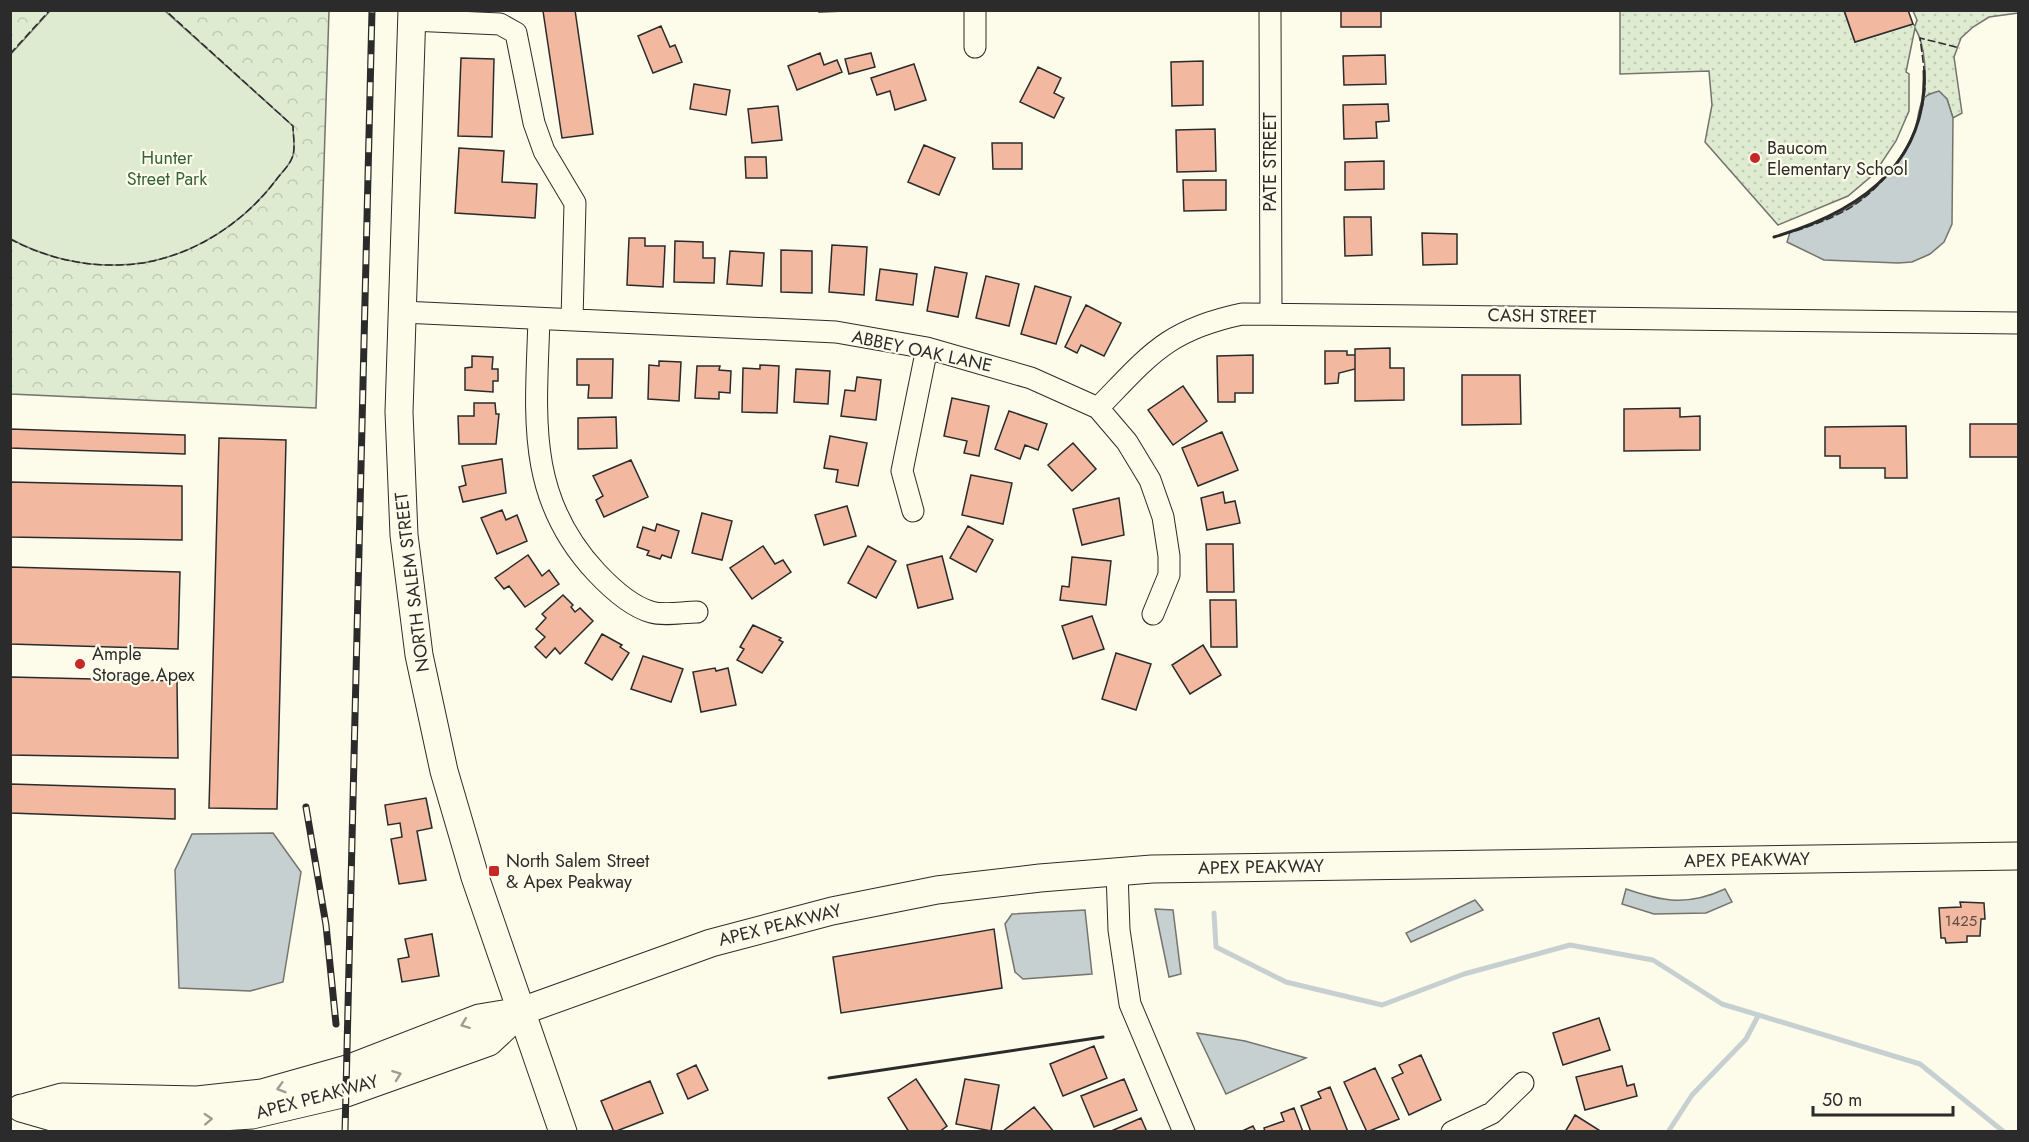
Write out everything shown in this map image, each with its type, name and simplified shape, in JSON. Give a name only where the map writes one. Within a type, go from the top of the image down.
[{"type":"main road","name":"NORTH SALEM STREET","points":[[412,15],[402,312],[401,483],[419,655],[444,771],[478,888],[563,1131]]},
{"type":"main road","name":"APEX PEAKWAY","points":[[17,1108],[62,1097],[197,1100],[262,1093],[347,1069],[479,1018],[522,1011],[711,943],[832,911],[937,891],[1117,872],[1334,866],[2019,856]]},
{"type":"main road","name":"APEX PEAKWAY","points":[[17,1108],[66,1121],[128,1127],[252,1115],[346,1093],[489,1041],[522,1011]]},
{"type":"street","points":[[975,10],[975,47]]},
{"type":"street","name":"PATE STREET","points":[[1270,10],[1271,313]]},
{"type":"street","points":[[412,15],[500,24],[516,33],[534,123],[544,151],[574,203],[572,320]]},
{"type":"street","name":"ABBEY OAK LANE","points":[[402,312],[836,332],[927,348],[1021,374],[1098,408],[1139,459],[1150,480],[1163,517],[1169,556],[1168,575],[1153,614]]},
{"type":"street","name":"CASH STREET","points":[[1098,408],[1150,355],[1184,331],[1213,320],[1242,314],[2019,324]]},
{"type":"street","points":[[539,319],[536,423],[538,448],[544,483],[563,530],[582,558],[609,586],[635,605],[652,613],[697,612]]},
{"type":"street","points":[[913,511],[902,471],[927,348]]},
{"type":"street","points":[[1117,872],[1119,930],[1130,1004],[1184,1131]]},
{"type":"street","points":[[1452,1131],[1492,1113],[1523,1083]]},
{"type":"green space","name":"Hunter Street Park","points":[[11,11],[329,11],[316,408],[11,394]]},
{"type":"green space","points":[[50,11],[165,11],[293,126],[294,151],[289,164],[261,198],[226,228],[206,241],[162,259],[116,265],[89,264],[48,255],[11,239],[11,54]]},
{"type":"green space","points":[[1620,11],[1844,11],[1855,42],[1913,24],[1915,26],[1917,20],[1913,11],[2018,11],[2018,13],[1989,17],[1961,38],[1954,57],[1962,113],[1953,118],[1947,99],[1929,94],[1923,100],[1925,63],[1919,35],[1915,28],[1906,72],[1909,74],[1909,111],[1896,141],[1874,174],[1848,196],[1778,225],[1705,142],[1712,105],[1709,71],[1620,74]]},
{"type":"shaded area","points":[[1939,91],[1947,99],[1953,118],[1952,224],[1944,242],[1930,254],[1912,262],[1898,263],[1824,260],[1787,242],[1790,232],[1841,212],[1859,201],[1875,187],[1890,172],[1908,145],[1923,99]]},
{"type":"shaded area","points":[[273,833],[301,872],[283,982],[250,991],[179,988],[175,870],[192,834]]},
{"type":"shaded area","points":[[1626,889],[1652,897],[1687,900],[1725,889],[1732,902],[1706,913],[1654,914],[1622,904]]},
{"type":"shaded area","points":[[1475,900],[1483,910],[1411,942],[1406,933]]},
{"type":"shaded area","points":[[1155,909],[1173,910],[1181,974],[1169,977]]},
{"type":"shaded area","points":[[1085,910],[1092,974],[1023,979],[1015,972],[1005,924],[1012,914]]},
{"type":"shaded area","points":[[1197,1033],[1245,1041],[1306,1058],[1226,1094]]},
{"type":"building","points":[[575,10],[593,134],[562,138],[543,11]]},
{"type":"building","points":[[819,10],[846,10],[846,11],[819,12]]},
{"type":"building","points":[[1341,10],[1381,10],[1381,27],[1341,27]]},
{"type":"building","points":[[1844,10],[1908,10],[1913,24],[1855,42]]},
{"type":"building","points":[[661,26],[670,47],[675,45],[682,62],[653,73],[638,36]]},
{"type":"building","points":[[820,53],[824,65],[837,60],[842,72],[797,90],[788,66]]},
{"type":"building","points":[[871,53],[875,67],[849,74],[845,59]]},
{"type":"building","points":[[1385,55],[1386,84],[1344,85],[1343,56]]},
{"type":"building","points":[[461,58],[494,59],[492,137],[458,136]]},
{"type":"building","points":[[1203,61],[1203,105],[1172,106],[1171,62]]},
{"type":"building","points":[[914,64],[926,100],[895,110],[890,91],[877,95],[871,78]]},
{"type":"building","points":[[1038,67],[1061,78],[1054,93],[1064,98],[1054,118],[1020,102]]},
{"type":"building","points":[[694,84],[730,90],[726,115],[690,109]]},
{"type":"building","points":[[1388,104],[1389,121],[1376,122],[1377,138],[1344,139],[1343,105]]},
{"type":"building","points":[[778,106],[782,140],[752,143],[748,109]]},
{"type":"building","points":[[1215,129],[1216,171],[1177,172],[1176,130]]},
{"type":"building","points":[[992,143],[1022,143],[1022,169],[993,169]]},
{"type":"building","points":[[924,145],[955,158],[939,195],[908,182]]},
{"type":"building","points":[[459,148],[504,151],[502,182],[537,184],[535,218],[455,213]]},
{"type":"building","points":[[745,157],[766,157],[767,178],[746,178]]},
{"type":"building","points":[[1384,161],[1384,189],[1345,190],[1345,162]]},
{"type":"building","points":[[1183,180],[1226,180],[1226,210],[1184,211]]},
{"type":"building","points":[[1344,217],[1371,217],[1372,255],[1345,256]]},
{"type":"building","points":[[1422,233],[1457,234],[1457,264],[1423,265]]},
{"type":"building","points":[[629,238],[645,238],[645,246],[665,246],[663,287],[627,285]]},
{"type":"building","points":[[675,241],[703,242],[703,258],[715,258],[714,283],[674,282]]},
{"type":"building","points":[[832,245],[867,247],[864,295],[829,292]]},
{"type":"building","points":[[781,250],[812,251],[812,293],[781,292]]},
{"type":"building","points":[[730,251],[764,253],[762,286],[727,284]]},
{"type":"building","points":[[935,267],[967,273],[958,317],[927,311]]},
{"type":"building","points":[[880,269],[917,274],[913,305],[876,300]]},
{"type":"building","points":[[986,276],[1019,284],[1009,326],[976,318]]},
{"type":"building","points":[[1035,286],[1071,297],[1056,344],[1021,334]]},
{"type":"building","points":[[1086,305],[1121,323],[1104,356],[1081,345],[1077,353],[1065,347]]},
{"type":"building","points":[[1390,348],[1390,368],[1404,368],[1404,400],[1355,401],[1355,349]]},
{"type":"building","points":[[1325,351],[1347,351],[1347,355],[1355,355],[1355,369],[1339,373],[1338,383],[1325,384]]},
{"type":"building","points":[[1253,355],[1253,393],[1235,393],[1235,402],[1218,402],[1217,356]]},
{"type":"building","points":[[472,356],[493,357],[492,369],[498,369],[498,381],[493,381],[493,392],[465,390],[465,368],[472,367]]},
{"type":"building","points":[[577,359],[613,359],[612,398],[588,398],[589,385],[577,385]]},
{"type":"building","points":[[659,361],[681,362],[679,401],[648,399],[649,365],[659,366]]},
{"type":"building","points":[[760,365],[779,366],[777,413],[742,412],[743,368],[760,369]]},
{"type":"building","points":[[697,366],[720,366],[719,370],[731,371],[730,393],[719,392],[719,399],[695,398]]},
{"type":"building","points":[[796,369],[830,371],[828,404],[794,402]]},
{"type":"building","points":[[1462,375],[1520,375],[1521,424],[1462,425]]},
{"type":"building","points":[[857,377],[881,380],[876,420],[841,416],[845,390],[855,391]]},
{"type":"building","points":[[1183,386],[1207,421],[1173,445],[1148,410]]},
{"type":"building","points":[[952,398],[989,406],[979,456],[964,453],[967,441],[944,436]]},
{"type":"building","points":[[474,403],[495,403],[496,414],[499,414],[496,444],[459,444],[458,416],[474,416]]},
{"type":"building","points":[[1680,408],[1680,417],[1700,416],[1700,450],[1624,451],[1624,409]]},
{"type":"building","points":[[1009,411],[1047,424],[1038,450],[1025,445],[1020,459],[995,449]]},
{"type":"building","points":[[616,417],[617,448],[578,449],[578,418]]},
{"type":"building","points":[[1970,424],[2018,424],[2018,457],[1970,457]]},
{"type":"building","points":[[1906,426],[1907,478],[1885,478],[1885,468],[1840,468],[1840,456],[1825,456],[1825,427]]},
{"type":"building","points":[[10,429],[185,435],[185,454],[10,448]]},
{"type":"building","points":[[1222,432],[1238,470],[1198,486],[1182,448]]},
{"type":"building","points":[[830,436],[867,443],[858,486],[836,482],[838,470],[824,468]]},
{"type":"building","points":[[219,438],[286,440],[277,809],[209,808]]},
{"type":"building","points":[[1073,443],[1096,469],[1072,491],[1048,465]]},
{"type":"building","points":[[502,459],[506,493],[463,502],[459,487],[466,485],[462,466]]},
{"type":"building","points":[[631,460],[648,497],[604,517],[596,500],[603,496],[593,476]]},
{"type":"building","points":[[971,475],[1012,483],[1003,524],[962,515]]},
{"type":"building","points":[[10,482],[182,486],[182,540],[10,537]]},
{"type":"building","points":[[1223,492],[1225,503],[1235,501],[1240,523],[1207,530],[1201,498]]},
{"type":"building","points":[[1119,498],[1124,535],[1082,545],[1073,509]]},
{"type":"building","points":[[847,506],[856,536],[824,545],[815,515]]},
{"type":"building","points":[[502,510],[506,520],[517,515],[527,541],[497,554],[481,518]]},
{"type":"building","points":[[702,513],[732,521],[722,560],[692,553]]},
{"type":"building","points":[[657,524],[679,531],[671,558],[662,555],[660,559],[647,555],[649,551],[637,547],[643,527],[655,531]]},
{"type":"building","points":[[968,526],[993,540],[976,572],[950,558]]},
{"type":"building","points":[[1206,544],[1233,544],[1234,592],[1207,592]]},
{"type":"building","points":[[763,546],[775,564],[783,560],[791,572],[752,599],[730,568]]},
{"type":"building","points":[[868,546],[896,561],[876,598],[848,583]]},
{"type":"building","points":[[528,555],[542,576],[549,570],[559,584],[525,607],[509,586],[504,589],[495,578]]},
{"type":"building","points":[[942,556],[953,599],[918,608],[907,565]]},
{"type":"building","points":[[1072,557],[1111,561],[1106,605],[1060,600],[1062,586],[1069,587]]},
{"type":"building","points":[[10,567],[180,572],[178,649],[10,644]]},
{"type":"building","points":[[563,595],[573,605],[571,607],[575,612],[580,608],[593,621],[560,654],[555,648],[546,658],[535,647],[545,637],[536,629],[546,618],[542,614]]},
{"type":"building","points":[[1210,600],[1236,600],[1237,647],[1211,647]]},
{"type":"building","points":[[1092,616],[1104,649],[1073,659],[1062,626]]},
{"type":"building","points":[[753,625],[781,638],[779,640],[783,642],[762,673],[737,660],[744,649],[740,647]]},
{"type":"building","points":[[602,634],[622,645],[620,647],[629,653],[612,680],[585,663]]},
{"type":"building","points":[[1203,645],[1221,675],[1190,694],[1172,665]]},
{"type":"building","points":[[1116,653],[1151,664],[1136,710],[1102,699]]},
{"type":"building","points":[[643,656],[683,669],[671,702],[631,689]]},
{"type":"building","points":[[715,668],[716,671],[728,668],[736,705],[701,712],[693,672]]},
{"type":"building","points":[[10,677],[177,681],[178,758],[10,755]]},
{"type":"building","points":[[10,784],[175,789],[175,819],[10,813]]},
{"type":"building","points":[[426,798],[432,828],[417,831],[426,880],[399,884],[391,839],[402,837],[400,823],[388,825],[385,805]]},
{"type":"building","points":[[1960,902],[1984,903],[1985,919],[1981,919],[1980,936],[1967,936],[1967,942],[1946,943],[1945,938],[1941,938],[1939,908],[1961,907]]},
{"type":"building","points":[[994,929],[1002,988],[841,1013],[833,957]]},
{"type":"building","points":[[432,934],[439,976],[402,982],[398,959],[409,957],[405,939]]},
{"type":"building","points":[[1599,1018],[1610,1050],[1563,1065],[1553,1033]]},
{"type":"building","points":[[1094,1046],[1107,1078],[1063,1096],[1050,1064]]},
{"type":"building","points":[[1421,1055],[1441,1100],[1409,1115],[1392,1078],[1403,1073],[1399,1065]]},
{"type":"building","points":[[696,1065],[708,1090],[688,1099],[677,1074]]},
{"type":"building","points":[[1622,1066],[1627,1086],[1634,1084],[1637,1096],[1585,1110],[1576,1077]]},
{"type":"building","points":[[1375,1068],[1399,1119],[1367,1132],[1344,1082]]},
{"type":"building","points":[[916,1079],[947,1126],[939,1132],[909,1132],[888,1098]]},
{"type":"building","points":[[965,1079],[999,1085],[991,1131],[956,1124]]},
{"type":"building","points":[[1124,1079],[1137,1110],[1094,1127],[1081,1096]]},
{"type":"building","points":[[650,1081],[663,1113],[614,1132],[601,1101]]},
{"type":"building","points":[[1330,1087],[1348,1132],[1311,1132],[1301,1106],[1321,1098],[1318,1092]]},
{"type":"building","points":[[1034,1107],[1054,1132],[1002,1132]]},
{"type":"building","points":[[1294,1108],[1303,1132],[1265,1132],[1264,1128],[1284,1121],[1281,1113]]},
{"type":"building","points":[[1575,1115],[1602,1132],[1565,1132]]},
{"type":"building","points":[[1141,1118],[1147,1132],[1109,1132]]},
{"type":"building","points":[[1253,1126],[1256,1132],[1240,1132]]},
{"type":"waterway","points":[[1214,913],[1216,947],[1286,982],[1382,1005],[1464,974],[1570,945],[1653,960],[1722,1004],[1920,1064],[2004,1132]]},
{"type":"waterway","points":[[1668,1132],[1692,1095],[1746,1039],[1758,1016]]},
{"type":"railway","points":[[345,1132],[372,10]]},
{"type":"railway","points":[[306,807],[326,925],[336,1024]]},
{"type":"fence","points":[[10,54],[50,10]]},
{"type":"fence","points":[[10,239],[48,255],[89,264],[116,265],[162,259],[206,241],[226,228],[261,198],[289,164],[294,151],[293,126],[165,10]]},
{"type":"fence","points":[[1774,237],[1839,214],[1863,199],[1876,187],[1900,158],[1917,124],[1925,88],[1920,38],[1960,48]]},
{"type":"wall","points":[[1774,237],[1833,214],[1859,199],[1881,181],[1900,159],[1914,134],[1922,104],[1924,71]]},
{"type":"wall","points":[[829,1078],[1103,1037]]},
{"type":"place","name":"Baucom Elementary School","points":[[1755,158]]},
{"type":"place","name":"Ample Storage Apex","points":[[80,664]]},
{"type":"place","name":"North Salem Street & Apex Peakway","points":[[494,871]]}]
